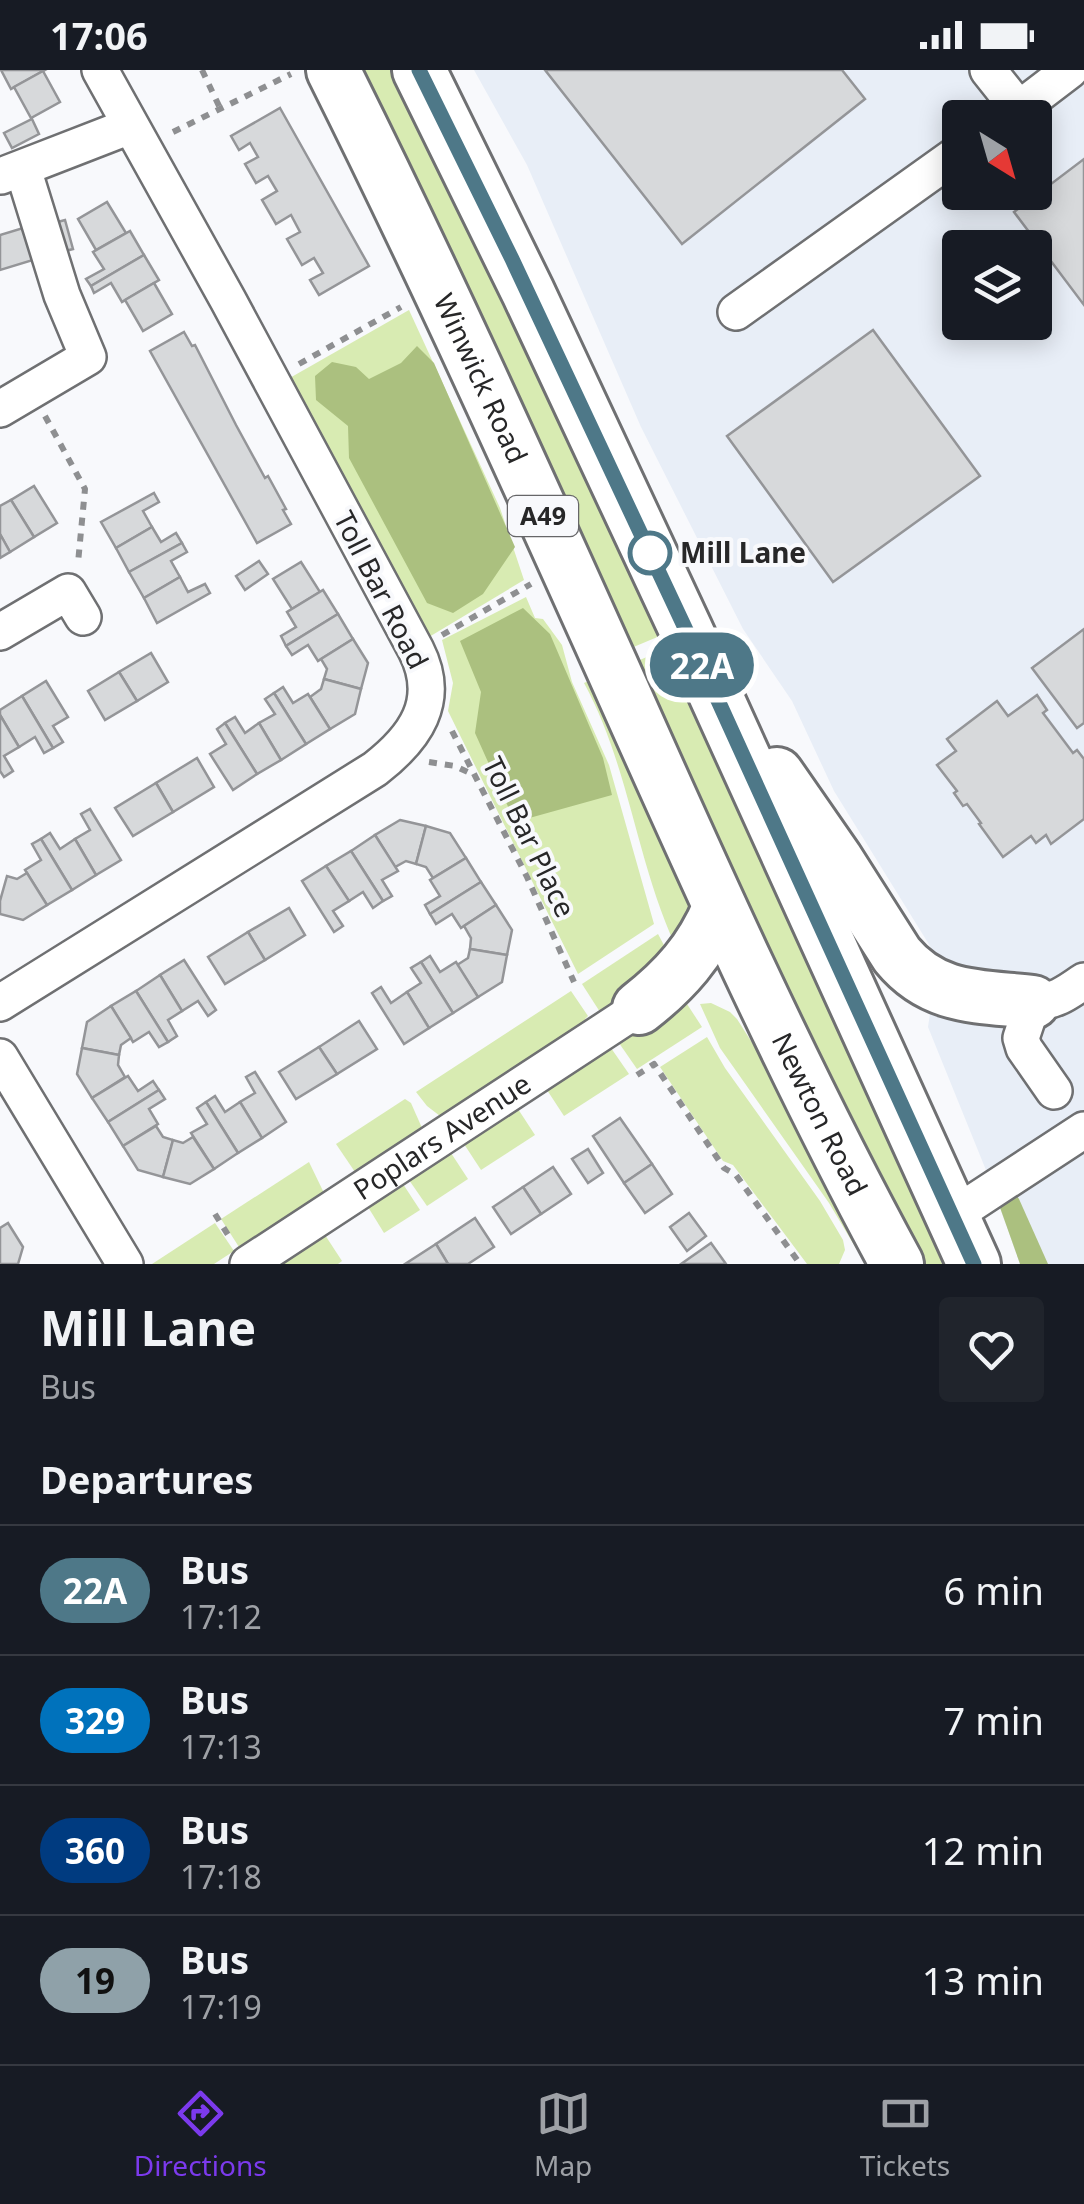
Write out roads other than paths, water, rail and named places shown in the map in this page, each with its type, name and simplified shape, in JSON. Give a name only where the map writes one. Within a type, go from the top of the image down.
[{"type":"highway","name":"Winwick Road","points":[[333,70],[434,279],[746,965]]},
{"type":"highway","name":"A49","points":[[420,70],[702,666],[974,1264]]},
{"type":"highway","points":[[702,666],[836,859],[896,956],[939,989],[1033,1002]]},
{"type":"highway","points":[[639,1008],[688,963],[719,908]]},
{"type":"highway","name":"Newton Road","points":[[746,965],[895,1263]]},
{"type":"street","name":"Toll Bar Road","points":[[0,1003],[388,759],[412,735],[424,708],[425,676],[416,650],[100,70]]},
{"type":"street","points":[[988,70],[1005,100]]},
{"type":"street","points":[[1030,100],[1070,70]]},
{"type":"street","points":[[0,409],[88,357],[11,173],[136,137]]},
{"type":"street","points":[[736,312],[942,165]]},
{"type":"street","points":[[0,632],[75,604]]},
{"type":"street","points":[[1054,1091],[1021,1038],[1033,1002],[1059,998],[1084,980]]},
{"type":"street","name":"Poplars Avenue","points":[[248,1264],[639,1008]]},
{"type":"street","points":[[4,1073],[125,1264]]},
{"type":"street","points":[[952,1217],[1084,1130]]},
{"type":"place","name":"Mill Lane","points":[[650,553]]}]
